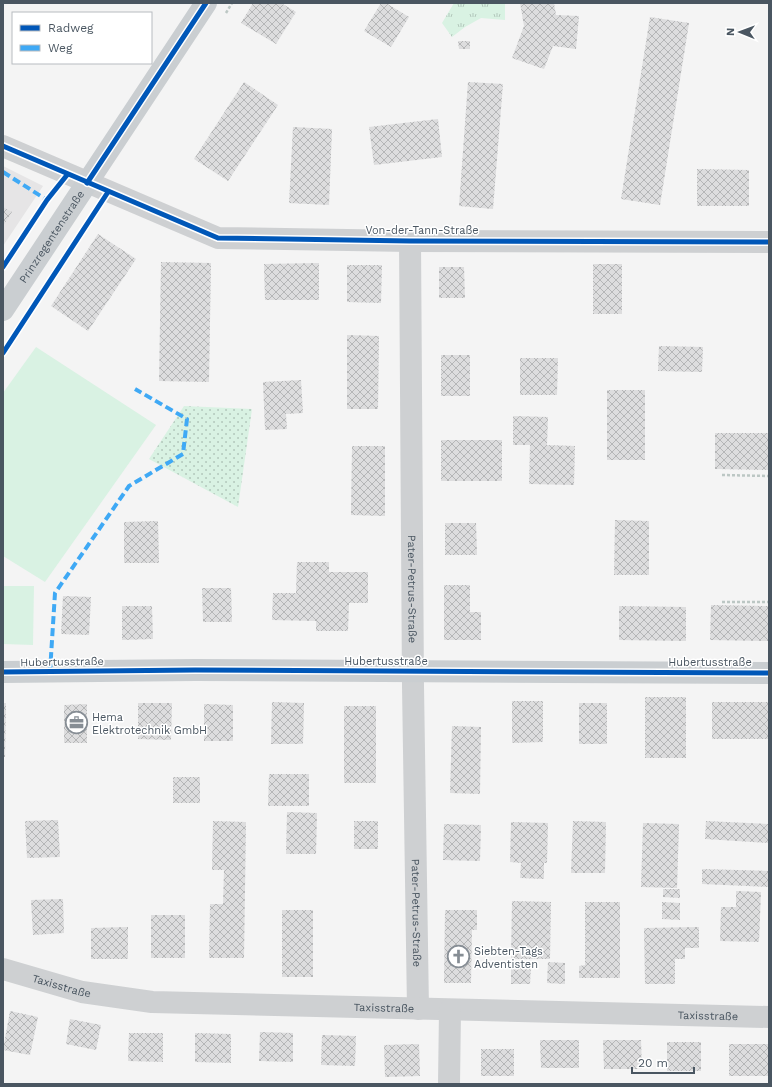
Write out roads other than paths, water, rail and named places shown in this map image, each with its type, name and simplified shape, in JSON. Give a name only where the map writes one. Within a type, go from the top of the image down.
[{"type":"main road","name":"Prinzregentenstraße","points":[[3,310],[206,3]]},
{"type":"main road","name":"Hubertusstraße","points":[[3,672],[195,670],[769,673]]},
{"type":"street","name":"Von-der-Tann-Straße","points":[[3,146],[218,238],[410,241],[769,242]]},
{"type":"street","name":"Pater-Petrus-Straße","points":[[410,241],[418,1009]]},
{"type":"street","name":"Taxisstraße","points":[[3,969],[82,992],[152,1002],[769,1017]]},
{"type":"street","points":[[449,1084],[450,1010]]},
{"type":"place","name":"Hema Elektrotechnik GmbH","points":[[77,723]]},
{"type":"place","name":"Siebten-Tags Adventisten","points":[[458,957]]}]
